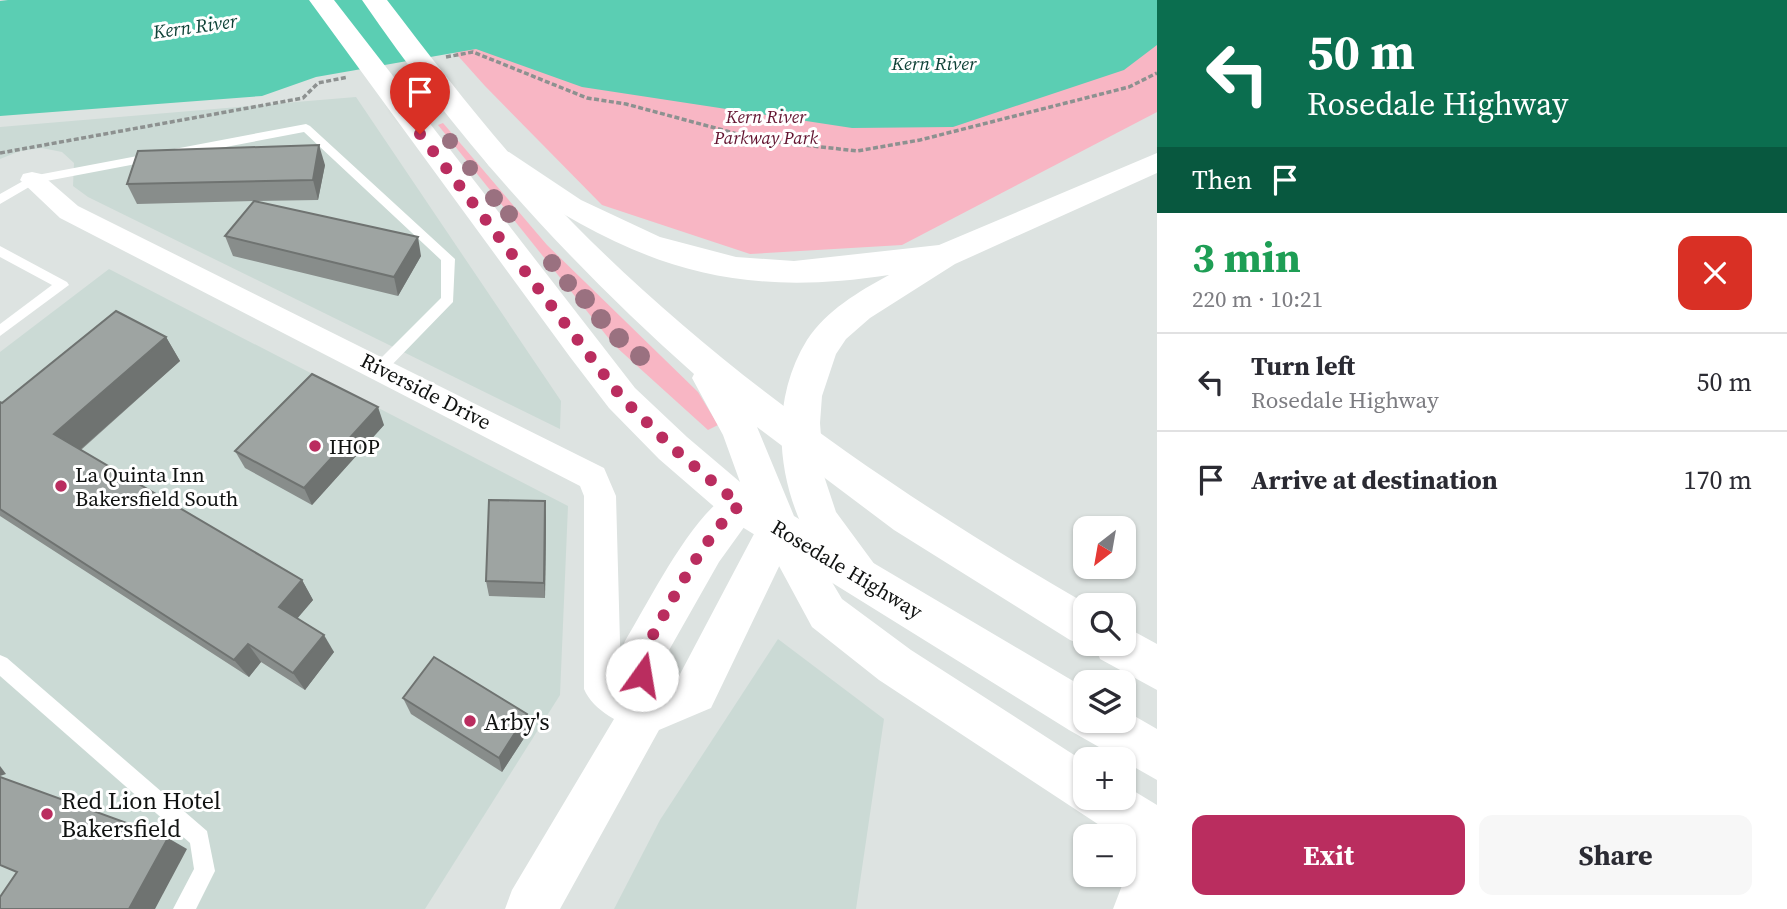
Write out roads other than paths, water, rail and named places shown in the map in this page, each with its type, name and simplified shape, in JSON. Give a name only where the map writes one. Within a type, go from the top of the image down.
[{"type":"main road","name":"Rosedale Highway","points":[[321,0],[403,112],[622,398],[673,448],[775,509],[860,578],[1073,707]]},
{"type":"main road","points":[[374,0],[447,96],[533,200],[613,280],[694,353],[800,440],[909,518],[1073,619]]},
{"type":"main road","points":[[499,159],[568,207],[610,228],[685,256],[768,272],[794,273],[833,272],[895,260],[944,256]]},
{"type":"main road","points":[[643,713],[695,692],[775,509],[800,440],[801,414],[807,385],[816,359],[832,332],[854,312],[914,279],[944,256],[1157,162]]},
{"type":"main road","points":[[694,353],[741,433],[775,509],[827,612],[895,664],[1073,782]]},
{"type":"main road","points":[[531,909],[643,713],[641,656],[704,549],[729,514],[775,509],[909,518]]},
{"type":"main road","points":[[1136,656],[1157,668]]},
{"type":"main road","points":[[1118,733],[1157,756]]},
{"type":"main road","points":[[1118,810],[1157,833]]},
{"type":"main road","points":[[1139,909],[1157,859]]},
{"type":"street","name":"Riverside Drive","points":[[32,180],[69,212],[593,477],[600,496],[603,689],[643,713]]},
{"type":"lane","points":[[0,200],[32,180],[306,128],[448,260],[448,299],[380,368]]},
{"type":"lane","points":[[0,251],[62,285],[0,331]]},
{"type":"lane","points":[[0,664],[201,838],[205,871],[184,909]]},
{"type":"water","name":"Kern River","points":[[1157,0],[1157,45],[1124,70],[953,127],[852,128],[582,87],[476,49],[316,77],[262,96],[0,116],[0,1]]},
{"type":"place","name":"IHOP","points":[[315,446]]},
{"type":"place","name":"La Quinta Inn Bakersfield South","points":[[61,486]]},
{"type":"place","name":"Arby's","points":[[470,721]]},
{"type":"place","name":"Red Lion Hotel Bakersfield","points":[[47,814]]},
{"type":"park label","name":"Kern River Parkway Park","points":[[766,126]]}]
